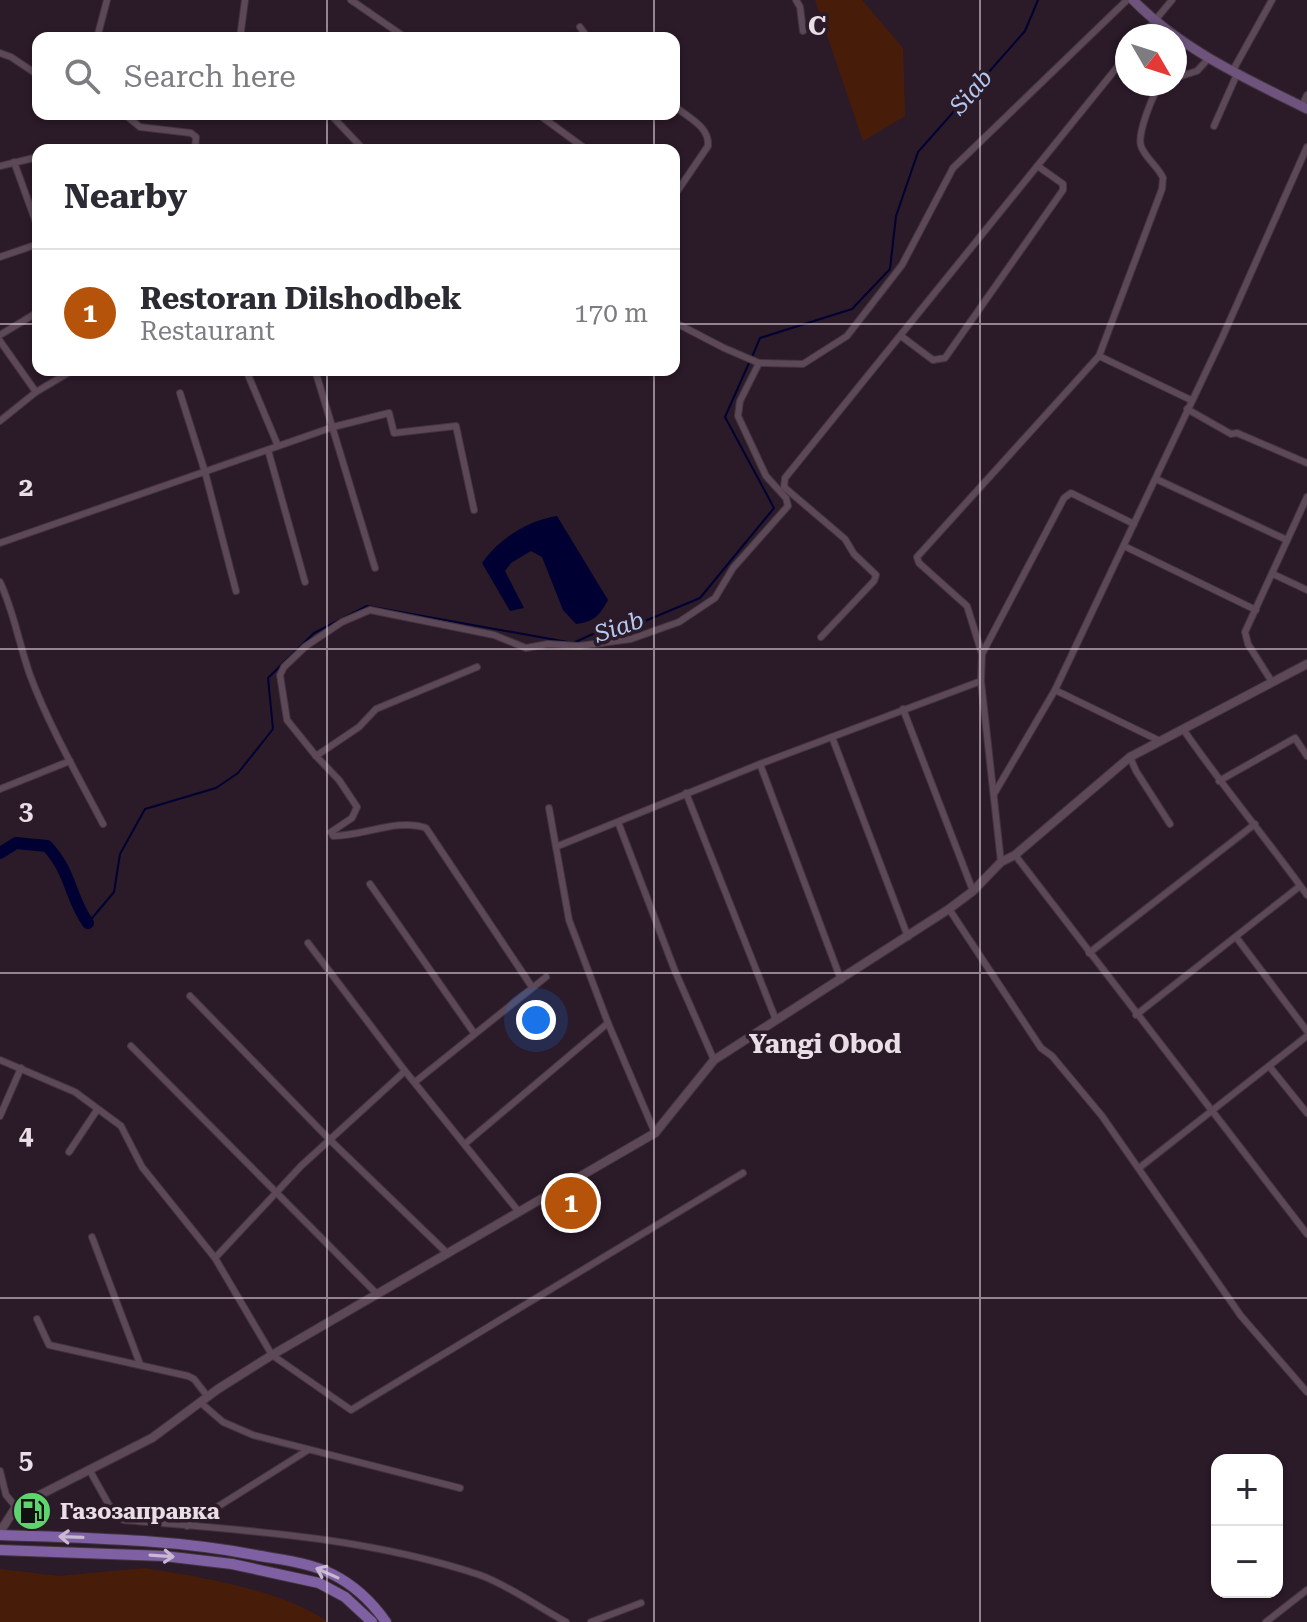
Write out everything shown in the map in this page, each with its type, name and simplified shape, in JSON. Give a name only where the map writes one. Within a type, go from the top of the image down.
[{"type":"main road","points":[[1133,0],[1154,21],[1208,59],[1304,107]]},
{"type":"main road","points":[[0,1534],[162,1541],[300,1563],[332,1574],[351,1586],[375,1607],[386,1622]]},
{"type":"main road","points":[[0,1550],[164,1556],[232,1564],[319,1583],[345,1597],[372,1622]]},
{"type":"street","points":[[99,32],[107,0]]},
{"type":"street","points":[[241,32],[245,0]]},
{"type":"street","points":[[351,0],[397,32]]},
{"type":"street","points":[[796,0],[803,31]]},
{"type":"street","points":[[680,325],[759,363],[803,364],[847,336],[902,265],[953,168],[1127,0]]},
{"type":"street","points":[[1152,24],[1172,0]]},
{"type":"street","points":[[1214,126],[1234,73],[1272,0]]},
{"type":"street","points":[[580,27],[584,32]]},
{"type":"street","points":[[0,53],[32,71]]},
{"type":"street","points":[[1187,74],[1197,71],[1208,59]]},
{"type":"street","points":[[821,637],[874,581],[876,575],[854,554],[845,539],[784,487],[785,478],[1115,70]]},
{"type":"street","points":[[1304,107],[1307,95]]},
{"type":"street","points":[[1001,862],[981,681],[982,654],[967,606],[919,563],[917,557],[1099,356],[1162,189],[1160,171],[1140,144],[1154,96]]},
{"type":"street","points":[[680,111],[706,131],[709,138],[708,146],[680,187]]},
{"type":"street","points":[[131,120],[140,127],[191,133],[196,137],[195,144]]},
{"type":"street","points":[[336,120],[358,144]]},
{"type":"street","points":[[546,120],[579,144]]},
{"type":"street","points":[[994,794],[1055,690],[1222,338],[1307,147]]},
{"type":"street","points":[[0,166],[32,158]]},
{"type":"street","points":[[14,162],[32,212]]},
{"type":"street","points":[[901,336],[933,360],[945,358],[1063,190],[1063,184],[1039,167]]},
{"type":"street","points":[[0,257],[32,246]]},
{"type":"street","points":[[32,316],[0,338],[36,392]]},
{"type":"street","points":[[1099,356],[1191,400]]},
{"type":"street","points":[[532,987],[426,828],[404,825],[357,835],[333,836],[331,832],[352,818],[357,807],[339,780],[287,720],[280,675],[306,646],[342,622],[370,610],[494,635],[526,648],[548,644],[579,646],[631,639],[679,622],[715,598],[733,568],[787,510],[787,502],[766,476],[738,416],[740,401],[759,363]]},
{"type":"street","points":[[0,421],[36,392],[63,376]]},
{"type":"street","points":[[249,376],[278,446]]},
{"type":"street","points":[[317,376],[375,568]]},
{"type":"street","points":[[180,393],[205,472],[236,591]]},
{"type":"street","points":[[1187,409],[1231,434],[1237,433],[1307,463]]},
{"type":"street","points":[[0,543],[333,427],[389,413],[394,433],[456,426],[474,510]]},
{"type":"street","points":[[268,450],[305,582]]},
{"type":"street","points":[[1156,479],[1287,540]]},
{"type":"street","points":[[982,654],[1064,498],[1071,493],[1134,524]]},
{"type":"street","points":[[787,502],[794,496]]},
{"type":"street","points":[[1272,682],[1246,637],[1307,499]]},
{"type":"street","points":[[1124,546],[1256,610]]},
{"type":"street","points":[[1273,574],[1307,590]]},
{"type":"street","points":[[0,582],[13,610],[31,676],[103,824]]},
{"type":"street","points":[[0,1534],[16,1507],[152,1438],[272,1355],[655,1133],[714,1060],[949,909],[973,891],[1001,862],[1015,855],[1130,757],[1307,664]]},
{"type":"street","points":[[316,756],[359,727],[376,709],[477,667]]},
{"type":"street","points":[[558,846],[760,764],[981,681]]},
{"type":"street","points":[[1055,690],[1160,741]]},
{"type":"street","points":[[903,709],[973,891]]},
{"type":"street","points":[[1183,729],[1307,895]]},
{"type":"street","points":[[832,737],[908,937]]},
{"type":"street","points":[[1219,781],[1295,738],[1307,756]]},
{"type":"street","points":[[1130,757],[1170,824]]},
{"type":"street","points":[[0,789],[70,761]]},
{"type":"street","points":[[760,764],[841,980]]},
{"type":"street","points":[[686,793],[776,1020]]},
{"type":"street","points":[[549,808],[569,920],[655,1133]]},
{"type":"street","points":[[618,822],[675,971],[714,1060]]},
{"type":"street","points":[[1089,953],[1255,824]]},
{"type":"street","points":[[1015,855],[1307,1234]]},
{"type":"street","points":[[370,884],[474,1033]]},
{"type":"street","points":[[1136,1015],[1300,886]]},
{"type":"street","points":[[949,909],[1041,1048],[1052,1056],[1102,1116],[1241,1316],[1307,1392]]},
{"type":"street","points":[[1139,1168],[1307,1033],[1236,937]]},
{"type":"street","points":[[308,943],[405,1071],[519,1212]]},
{"type":"street","points":[[415,1082],[546,977]]},
{"type":"street","points":[[190,996],[330,1140],[448,1254]]},
{"type":"street","points":[[466,1143],[608,1023]]},
{"type":"street","points":[[131,1046],[376,1293]]},
{"type":"street","points":[[0,1060],[75,1092],[121,1126],[142,1167],[215,1258],[272,1355],[351,1410],[743,1173]]},
{"type":"street","points":[[1269,1066],[1307,1113]]},
{"type":"street","points":[[0,1116],[21,1068]]},
{"type":"street","points":[[215,1258],[276,1193],[405,1071]]},
{"type":"street","points":[[69,1152],[97,1110]]},
{"type":"street","points":[[92,1237],[140,1364]]},
{"type":"street","points":[[37,1319],[49,1345],[194,1379],[205,1400],[223,1422],[253,1435],[460,1488]]},
{"type":"street","points":[[187,1526],[308,1450]]},
{"type":"street","points":[[0,1471],[6,1495],[16,1507]]},
{"type":"street","points":[[90,1471],[114,1514],[124,1520],[384,1548],[482,1576],[566,1622]]},
{"type":"street","points":[[1266,1622],[1307,1590]]},
{"type":"street","points":[[591,1622],[641,1603]]},
{"type":"shaded area","points":[[815,0],[862,0],[903,48],[905,116],[863,141]]},
{"type":"shaded area","points":[[557,516],[608,600],[596,617],[587,622],[576,624],[563,610],[542,557],[531,551],[511,563],[505,571],[524,608],[510,611],[482,563],[515,532]]},
{"type":"shaded area","points":[[145,1568],[265,1593],[328,1622],[0,1622],[0,1569],[59,1576]]},
{"type":"waterway","name":"Siab","points":[[752,357],[760,338],[852,309],[890,269],[896,216],[918,152],[1025,31],[1038,0]]},
{"type":"waterway","name":"Siab","points":[[88,923],[114,892],[120,854],[145,809],[216,788],[238,773],[273,729],[268,678],[314,633],[367,606],[573,643],[604,629],[633,626],[700,598],[774,508],[725,417],[749,363]]},
{"type":"waterway","name":"Siab","points":[[0,853],[16,843],[47,846],[66,875],[88,923]]},
{"type":"place","name":"Restoran Dilshodbek","points":[[571,1203]]},
{"type":"place","name":"Газозаправка","points":[[32,1511]]},
{"type":"district","name":"Yangi Obod","points":[[825,1044]]}]
